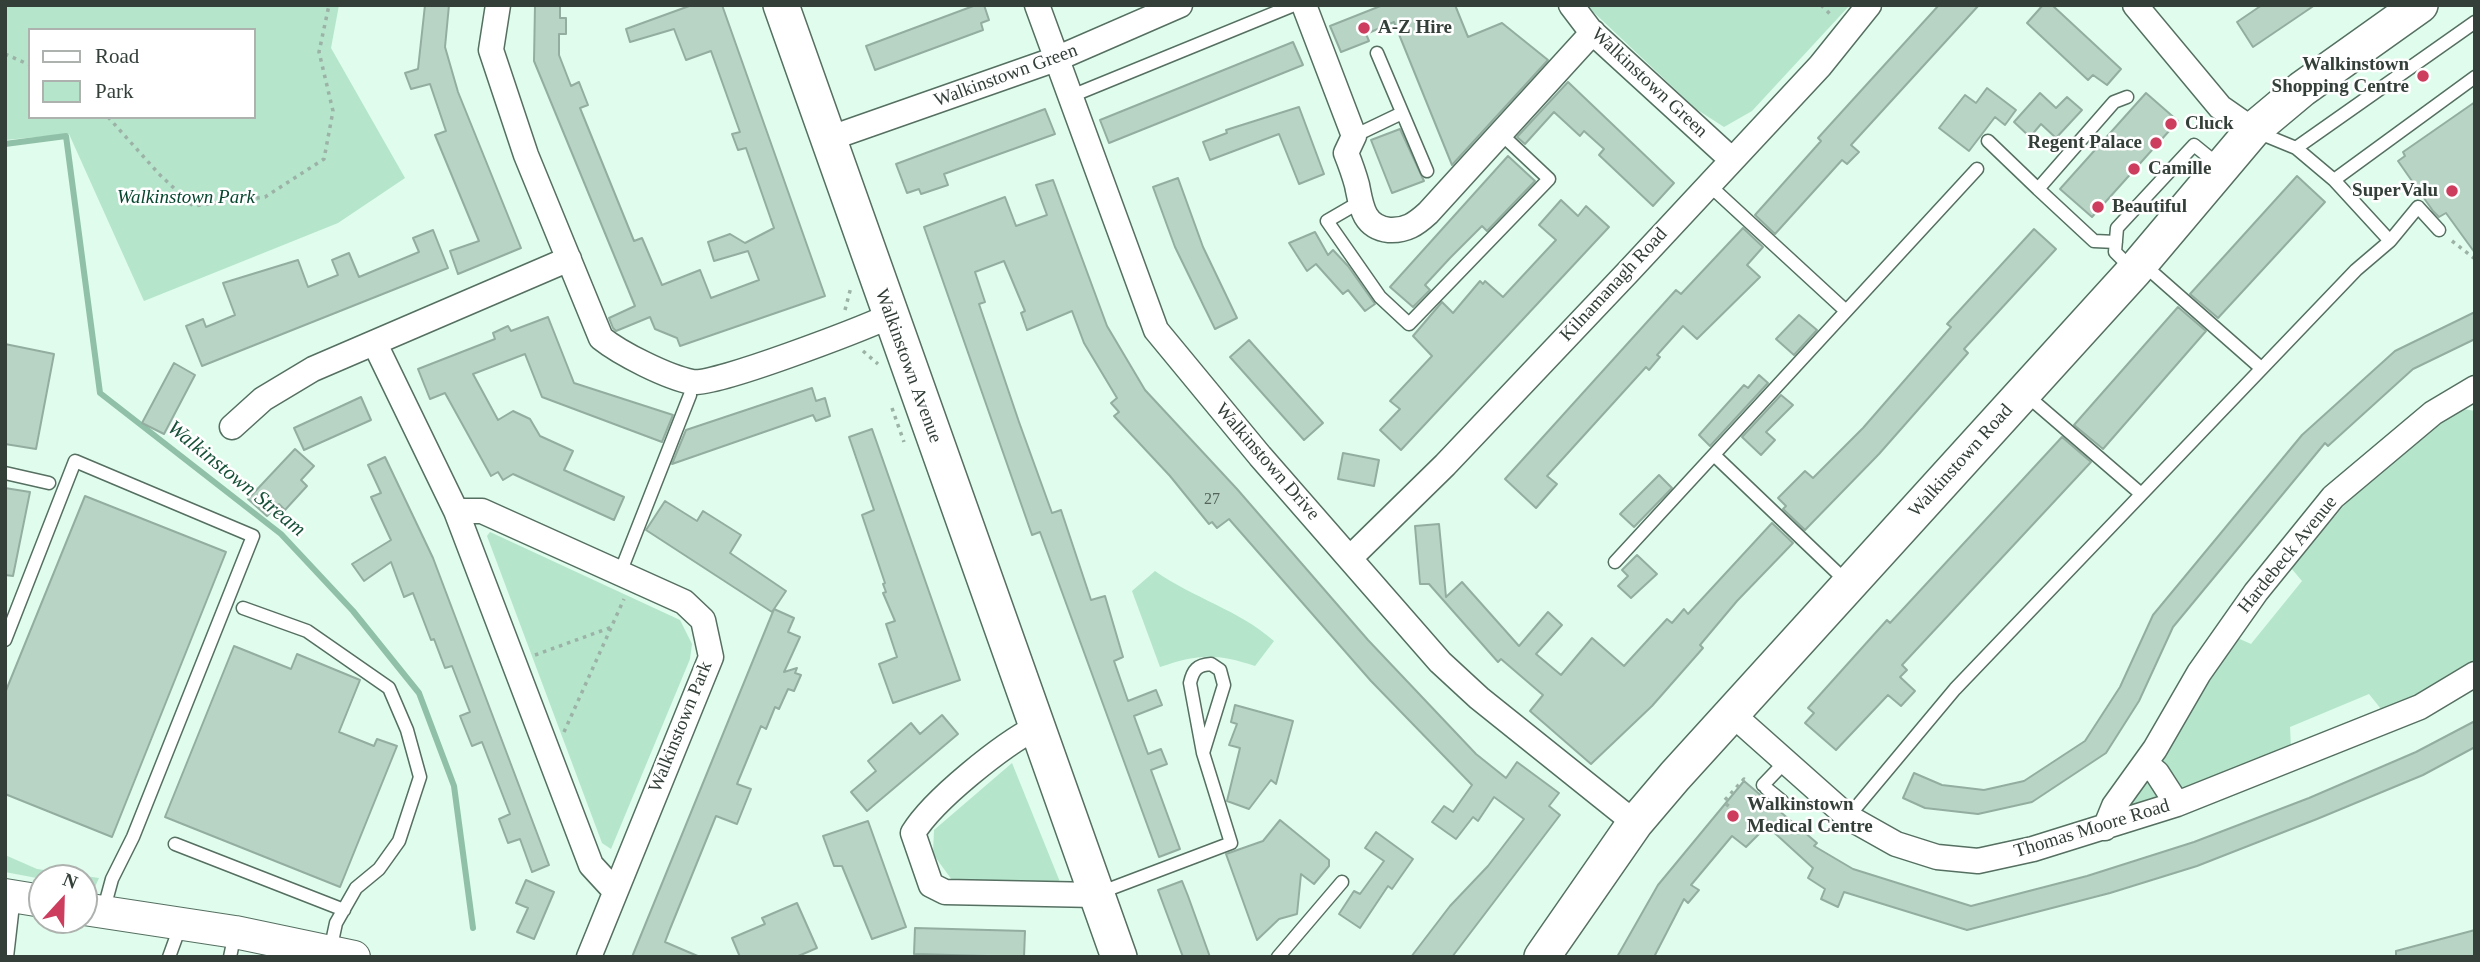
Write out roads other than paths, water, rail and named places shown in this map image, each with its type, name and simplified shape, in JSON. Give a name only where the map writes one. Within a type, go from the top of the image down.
[{"type":"main road","name":"Walkinstown Avenue","points":[[781,5],[1119,957]]},
{"type":"main road","name":"Walkinstown Road","points":[[1542,957],[1635,823],[1689,771],[1731,713],[2024,392],[2130,259],[2221,167],[2253,130],[2302,89],[2420,5]]},
{"type":"street","points":[[499,5],[491,50],[526,155],[601,338],[620,353],[694,383],[735,373],[890,316]]},
{"type":"street","name":"Walkinstown Green","points":[[828,139],[1056,59],[1180,5]]},
{"type":"street","points":[[1304,5],[1354,136],[1346,153],[1357,186],[1359,202],[1368,221],[1383,229],[1399,230],[1414,225],[1593,32]]},
{"type":"street","name":"Walkinstown Green","points":[[1571,5],[1593,32],[1731,159]]},
{"type":"street","name":"Kilnamanagh Road","points":[[1350,558],[1446,465],[1820,66],[1869,5]]},
{"type":"street","points":[[2135,5],[2220,107],[2253,130]]},
{"type":"street","name":"Walkinstown Drive","points":[[1042,7],[1069,97],[1156,330],[1259,456],[1450,671],[1479,698],[1635,823]]},
{"type":"street","points":[[232,427],[263,399],[313,369],[569,258]]},
{"type":"street","points":[[374,344],[456,511],[591,865],[614,890]]},
{"type":"street","name":"Hardebeck Avenue","points":[[2105,828],[2114,806],[2145,763],[2199,673],[2256,592],[2333,496],[2433,413],[2475,388]]},
{"type":"street","name":"Walkinstown Park","points":[[456,511],[482,511],[684,602],[703,620],[711,657],[589,957]]},
{"type":"street","name":"Thomas Moore Road","points":[[1731,713],[1848,817],[1896,844],[1937,857],[1978,860],[2033,849],[2177,804],[2420,707],[2475,674]]},
{"type":"street","points":[[1037,727],[1009,744],[924,816],[913,833],[921,858],[931,885],[945,892],[1096,895]]},
{"type":"street","points":[[2145,763],[2158,773],[2177,804]]},
{"type":"street","points":[[98,911],[182,923],[232,945],[333,954]]},
{"type":"lane","points":[[1069,97],[1294,5]]},
{"type":"lane","points":[[2296,148],[2475,23]]},
{"type":"lane","points":[[1377,53],[1427,171]]},
{"type":"lane","points":[[2334,180],[2475,77]]},
{"type":"lane","points":[[2038,189],[2114,102],[2127,97]]},
{"type":"lane","points":[[1354,136],[1402,113]]},
{"type":"lane","points":[[2253,130],[2296,148],[2334,180],[2390,241]]},
{"type":"lane","points":[[1359,202],[1327,221],[1380,297],[1409,324],[1549,179],[1500,133]]},
{"type":"lane","points":[[1988,141],[2094,241],[2130,259],[2261,368]]},
{"type":"lane","points":[[1615,562],[1977,169]]},
{"type":"lane","points":[[1708,184],[1846,311]]},
{"type":"lane","points":[[1848,817],[1921,727],[2140,493],[2356,270],[2390,241],[2418,206],[2439,230]]},
{"type":"lane","points":[[2024,392],[2140,493]]},
{"type":"lane","points":[[627,576],[690,395]]},
{"type":"lane","points":[[1713,455],[1849,584]]},
{"type":"lane","points":[[5,640],[75,461],[253,536],[133,837],[98,901]]},
{"type":"lane","points":[[5,473],[49,483]]},
{"type":"lane","points":[[243,608],[307,631],[389,688],[407,730],[420,777],[399,841],[379,869],[356,888],[336,923],[333,954]]},
{"type":"lane","points":[[1096,895],[1122,882],[1231,843],[1203,753],[1190,683],[1193,672],[1200,665],[1211,664],[1220,670],[1224,685],[1203,753]]},
{"type":"lane","points":[[1782,801],[1759,786],[1784,762]]},
{"type":"lane","points":[[175,844],[344,910]]},
{"type":"lane","points":[[1278,957],[1342,882]]},
{"type":"lane","points":[[7,957],[20,897]]},
{"type":"lane","points":[[169,957],[182,923]]},
{"type":"waterway","name":"Walkinstown Stream","points":[[5,144],[66,136],[100,393],[281,534],[353,611],[419,693],[454,786],[473,928]]},
{"type":"place","name":"A-Z Hire","points":[[1364,28]]},
{"type":"place","name":"Walkinstown Shopping Centre","points":[[2423,76]]},
{"type":"place","name":"Cluck","points":[[2171,124]]},
{"type":"place","name":"Regent Palace","points":[[2156,143]]},
{"type":"place","name":"Camille","points":[[2134,169]]},
{"type":"place","name":"SuperValu","points":[[2452,191]]},
{"type":"place","name":"Beautiful","points":[[2098,207]]},
{"type":"place","name":"Walkinstown Medical Centre","points":[[1733,816]]}]
